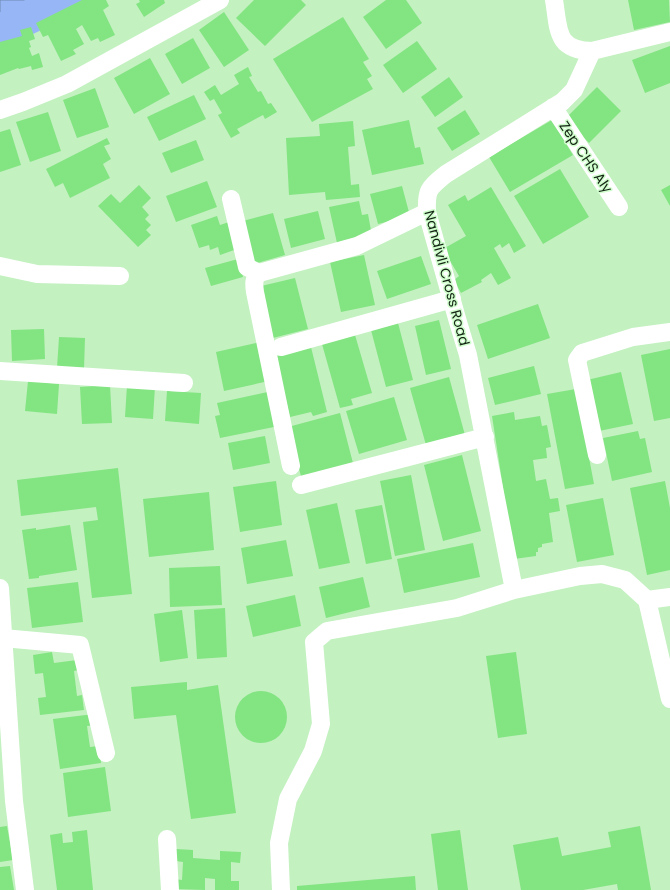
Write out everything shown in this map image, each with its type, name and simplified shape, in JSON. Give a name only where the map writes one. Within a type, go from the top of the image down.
[{"type":"street","points":[[0,110],[67,84],[220,0]]},
{"type":"street","points":[[554,0],[560,34],[565,43],[571,48],[592,51],[670,32]]},
{"type":"street","name":"Nandivli Cross Road","points":[[514,590],[468,355],[427,212],[426,196],[432,186],[446,174],[562,102],[574,90],[592,51]]},
{"type":"street","name":"Zep CHS Aly","points":[[553,107],[619,207]]},
{"type":"street","points":[[231,200],[247,267],[259,272]]},
{"type":"street","points":[[291,466],[255,292],[255,276],[259,272],[357,246],[427,212]]},
{"type":"street","points":[[0,266],[37,274],[120,276]]},
{"type":"street","points":[[281,347],[452,299]]},
{"type":"street","points":[[598,455],[577,360],[582,353],[633,337],[670,332]]},
{"type":"street","points":[[0,371],[184,383]]},
{"type":"street","points":[[301,485],[485,437]]},
{"type":"street","points":[[280,890],[279,843],[288,799],[313,751],[321,724],[314,642],[327,631],[457,608],[514,590],[580,576],[602,574],[625,580],[648,600],[670,699]]},
{"type":"street","points":[[0,588],[14,801],[25,890]]},
{"type":"street","points":[[648,600],[670,597]]},
{"type":"street","points":[[3,638],[80,645],[106,753]]},
{"type":"street","points":[[167,839],[170,890]]},
{"type":"water","points":[[0,0],[47,0],[0,23]]},
{"type":"building","points":[[82,0],[106,0],[109,6],[103,10],[115,35],[100,42],[98,38],[91,41],[82,25],[76,29],[84,44],[73,50],[76,54],[61,61],[48,35],[43,37],[36,23]]},
{"type":"building","points":[[139,0],[164,0],[165,3],[144,17],[136,4],[140,2]]},
{"type":"building","points":[[254,0],[301,0],[306,5],[265,46],[236,18]]},
{"type":"building","points":[[386,0],[406,0],[422,23],[386,49],[363,17]]},
{"type":"building","points":[[628,0],[669,0],[670,22],[634,30]]},
{"type":"building","points":[[224,12],[249,50],[224,67],[199,30]]},
{"type":"building","points":[[343,17],[369,59],[363,62],[372,76],[367,79],[373,89],[312,122],[273,59]]},
{"type":"building","points":[[31,27],[35,39],[29,41],[31,47],[29,48],[32,56],[39,53],[43,67],[32,70],[31,66],[18,68],[0,75],[0,42],[22,36],[20,30]]},
{"type":"building","points":[[193,38],[210,68],[182,84],[165,54]]},
{"type":"building","points":[[417,41],[437,69],[403,93],[383,65]]},
{"type":"building","points":[[670,46],[670,83],[645,93],[632,60]]},
{"type":"building","points":[[150,58],[170,94],[134,114],[114,78]]},
{"type":"building","points":[[248,67],[252,76],[249,77],[258,92],[261,91],[268,104],[271,103],[277,112],[265,119],[263,115],[237,129],[240,133],[231,138],[218,115],[222,113],[214,99],[210,101],[204,92],[215,85],[221,95],[239,84],[234,75]]},
{"type":"building","points":[[449,77],[463,97],[435,117],[421,97]]},
{"type":"building","points":[[597,87],[621,111],[589,143],[565,119]]},
{"type":"building","points":[[95,88],[109,127],[77,138],[63,100]]},
{"type":"building","points":[[194,95],[206,119],[159,141],[147,117]]},
{"type":"building","points":[[465,110],[480,134],[452,151],[437,128]]},
{"type":"building","points":[[48,112],[61,151],[30,162],[16,122]]},
{"type":"building","points":[[409,120],[415,148],[420,147],[424,164],[372,175],[362,130]]},
{"type":"building","points":[[552,120],[573,155],[510,192],[489,157]]},
{"type":"building","points":[[353,121],[355,146],[348,147],[351,185],[359,184],[360,197],[326,200],[325,192],[289,195],[286,138],[320,136],[319,124]]},
{"type":"building","points":[[10,129],[21,165],[0,172],[0,132]]},
{"type":"building","points":[[107,138],[110,144],[104,146],[111,159],[103,164],[110,178],[70,198],[63,183],[55,187],[46,169]]},
{"type":"building","points":[[196,140],[204,160],[171,173],[162,153]]},
{"type":"building","points":[[560,169],[589,217],[543,244],[514,196]]},
{"type":"building","points":[[207,181],[217,207],[176,222],[166,196]]},
{"type":"building","points":[[139,185],[151,198],[142,207],[149,215],[145,219],[151,225],[146,230],[151,235],[138,247],[98,206],[111,194],[120,203]]},
{"type":"building","points":[[670,185],[670,206],[661,190]]},
{"type":"building","points":[[402,186],[410,216],[378,224],[370,194]]},
{"type":"building","points":[[491,187],[526,246],[514,253],[509,243],[502,248],[500,244],[494,248],[511,278],[498,285],[491,273],[481,280],[482,282],[461,293],[454,280],[459,276],[443,249],[466,236],[448,205],[465,195],[468,201]]},
{"type":"building","points":[[359,201],[362,215],[368,214],[372,236],[337,243],[329,207]]},
{"type":"building","points":[[318,211],[325,239],[291,248],[284,219]]},
{"type":"building","points":[[273,213],[285,255],[251,265],[239,222]]},
{"type":"building","points":[[217,216],[220,225],[232,221],[240,248],[220,255],[218,247],[210,250],[209,245],[199,248],[191,225]]},
{"type":"building","points":[[364,255],[375,305],[341,312],[330,262]]},
{"type":"building","points":[[421,256],[431,284],[387,299],[377,271]]},
{"type":"building","points":[[238,259],[243,277],[211,286],[205,268]]},
{"type":"building","points":[[295,278],[308,329],[269,339],[257,287]]},
{"type":"building","points":[[538,304],[550,338],[488,359],[477,325]]},
{"type":"building","points":[[439,320],[451,369],[426,375],[415,326]]},
{"type":"building","points":[[398,323],[413,380],[386,387],[371,330]]},
{"type":"building","points":[[44,329],[45,359],[12,361],[11,330]]},
{"type":"building","points":[[355,335],[372,393],[351,399],[353,405],[340,408],[322,344]]},
{"type":"building","points":[[59,337],[85,338],[84,369],[57,368]]},
{"type":"building","points":[[261,342],[269,381],[224,391],[216,352]]},
{"type":"building","points":[[311,347],[327,412],[313,416],[311,412],[290,417],[275,356]]},
{"type":"building","points":[[670,349],[670,418],[654,421],[641,355]]},
{"type":"building","points":[[534,366],[541,394],[495,405],[488,378]]},
{"type":"building","points":[[621,372],[633,424],[599,431],[587,380]]},
{"type":"building","points":[[449,377],[465,435],[426,445],[410,388]]},
{"type":"building","points":[[28,381],[59,384],[57,414],[25,411]]},
{"type":"building","points":[[110,385],[112,423],[82,424],[80,387]]},
{"type":"building","points":[[127,385],[155,386],[153,419],[125,417]]},
{"type":"building","points":[[576,389],[594,484],[565,489],[547,394]]},
{"type":"building","points":[[167,391],[201,393],[199,424],[165,421]]},
{"type":"building","points":[[272,391],[279,426],[220,438],[215,416],[220,415],[217,403]]},
{"type":"building","points":[[394,397],[407,440],[359,454],[346,411]]},
{"type":"building","points":[[514,412],[515,420],[540,416],[542,426],[547,425],[551,447],[546,448],[547,458],[533,460],[536,481],[546,479],[550,499],[558,498],[560,511],[549,513],[553,542],[542,544],[542,547],[538,548],[538,552],[536,552],[536,556],[514,559],[492,416]]},
{"type":"building","points":[[340,413],[354,467],[302,480],[288,427]]},
{"type":"building","points":[[638,431],[640,439],[645,438],[652,472],[612,481],[603,438]]},
{"type":"building","points":[[265,436],[270,463],[233,470],[228,443]]},
{"type":"building","points":[[462,455],[481,531],[443,541],[424,465]]},
{"type":"building","points":[[118,468],[132,594],[92,598],[83,522],[98,520],[96,507],[21,516],[17,480]]},
{"type":"building","points":[[411,475],[425,550],[395,556],[380,481]]},
{"type":"building","points":[[276,481],[282,525],[240,532],[233,487]]},
{"type":"building","points":[[665,481],[670,508],[670,570],[647,575],[630,488]]},
{"type":"building","points":[[209,492],[214,550],[149,557],[143,499]]},
{"type":"building","points":[[603,498],[614,555],[577,562],[566,505]]},
{"type":"building","points":[[337,503],[350,563],[319,569],[306,510]]},
{"type":"building","points":[[382,505],[392,559],[366,564],[355,510]]},
{"type":"building","points":[[70,525],[77,570],[29,579],[22,530],[36,528],[36,530]]},
{"type":"building","points":[[286,540],[293,576],[247,584],[241,548]]},
{"type":"building","points":[[473,543],[480,577],[404,593],[397,559]]},
{"type":"building","points":[[220,566],[222,605],[170,607],[169,568]]},
{"type":"building","points":[[363,577],[370,607],[326,618],[319,587]]},
{"type":"building","points":[[78,582],[83,622],[32,628],[27,588]]},
{"type":"building","points":[[295,595],[301,626],[253,637],[246,606]]},
{"type":"building","points":[[225,608],[227,657],[197,659],[194,610]]},
{"type":"building","points":[[182,610],[188,658],[160,662],[154,614]]},
{"type":"building","points":[[52,652],[54,663],[77,660],[79,670],[74,671],[77,696],[82,695],[84,710],[40,715],[38,698],[46,697],[43,673],[35,674],[33,655]]},
{"type":"building","points":[[516,652],[527,734],[498,738],[486,656]]},
{"type":"building","points":[[187,682],[187,690],[218,685],[236,813],[191,819],[176,715],[134,719],[131,687]]},
{"type":"building","points":[[256,691],[266,691],[280,698],[287,712],[287,722],[280,736],[266,743],[256,743],[246,739],[239,732],[235,722],[235,712],[239,702],[246,695]]},
{"type":"building","points":[[94,714],[96,725],[87,726],[90,747],[99,746],[101,763],[60,769],[53,719]]},
{"type":"building","points":[[105,767],[111,811],[68,817],[63,773]]},
{"type":"building","points":[[7,826],[13,860],[0,862],[0,827]]},
{"type":"building","points":[[640,826],[651,890],[618,890],[617,884],[583,890],[521,890],[513,845],[558,837],[562,856],[611,847],[608,832]]},
{"type":"building","points":[[87,830],[93,890],[57,890],[50,835],[62,833],[63,843],[73,842],[72,832]]},
{"type":"building","points":[[460,830],[468,890],[438,890],[431,834]]},
{"type":"building","points":[[176,849],[193,850],[193,858],[220,860],[220,851],[241,852],[240,863],[231,862],[231,881],[239,881],[239,890],[215,890],[215,879],[205,878],[205,890],[174,889],[175,879],[182,880],[183,862],[176,861]]},
{"type":"building","points":[[10,866],[14,890],[0,890],[0,867]]},
{"type":"building","points":[[415,876],[416,890],[297,890],[297,886]]},
{"type":"waterway","points":[[0,31],[65,0]]}]
